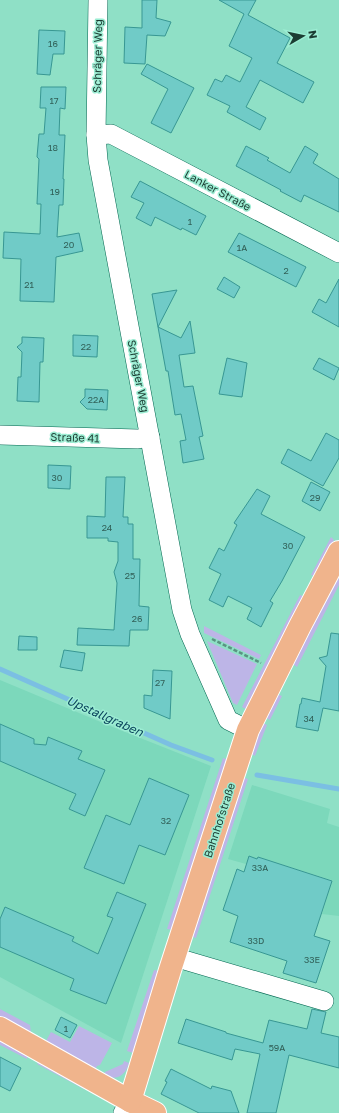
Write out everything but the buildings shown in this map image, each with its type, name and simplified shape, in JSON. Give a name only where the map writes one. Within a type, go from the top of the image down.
[{"type":"main road","name":"Bahnhofstraße","points":[[126,1107],[248,730],[337,559]]},
{"type":"main road","points":[[0,1028],[126,1107],[155,1113]]},
{"type":"street","name":"Schräger Weg","points":[[98,0],[96,135],[100,167],[182,610],[190,634],[228,720],[248,730]]},
{"type":"street","name":"Lanker Straße","points":[[96,135],[111,134],[339,253]]},
{"type":"street","name":"Straße 41","points":[[0,435],[138,439],[150,437]]},
{"type":"street","points":[[174,957],[324,1001]]},
{"type":"path","points":[[190,634],[201,634],[262,663]]},
{"type":"shaded area","points":[[331,537],[334,540],[315,576],[311,575]]},
{"type":"shaded area","points":[[339,576],[339,585],[297,667],[293,664]]},
{"type":"shaded area","points":[[300,595],[305,597],[246,709],[242,707]]},
{"type":"shaded area","points":[[204,626],[261,655],[259,659],[204,633]]},
{"type":"shaded area","points":[[207,641],[257,664],[237,705],[233,703]]},
{"type":"shaded area","points":[[0,680],[211,766],[121,1043],[0,977]]},
{"type":"shaded area","points":[[277,694],[282,696],[270,720],[265,717]]},
{"type":"shaded area","points":[[263,723],[267,725],[255,756],[250,753]]},
{"type":"shaded area","points":[[223,758],[229,760],[173,930],[167,929]]},
{"type":"shaded area","points":[[242,777],[248,779],[196,938],[190,936]]},
{"type":"shaded area","points":[[252,785],[330,809],[327,823],[339,827],[339,916],[322,914],[332,881],[331,880],[258,857],[257,859],[249,857],[246,864],[228,859]]},
{"type":"shaded area","points":[[154,970],[159,971],[133,1053],[127,1051]]},
{"type":"shaded area","points":[[0,1009],[30,1025],[31,1033],[0,1020]]},
{"type":"shaded area","points":[[79,1026],[112,1043],[100,1065],[97,1066],[94,1072],[47,1046],[46,1041],[51,1032],[70,1042]]},
{"type":"shaded area","points":[[0,1039],[28,1054],[27,1059],[0,1045]]},
{"type":"shaded area","points":[[40,1061],[86,1086],[84,1089],[37,1064]]},
{"type":"shaded area","points":[[124,1061],[129,1063],[125,1072],[116,1078],[102,1077],[105,1072],[123,1064]]},
{"type":"waterway","name":"Upstallgraben","points":[[0,669],[171,745],[212,760]]},
{"type":"waterway","name":"Upstallgraben","points":[[257,775],[339,789]]}]
